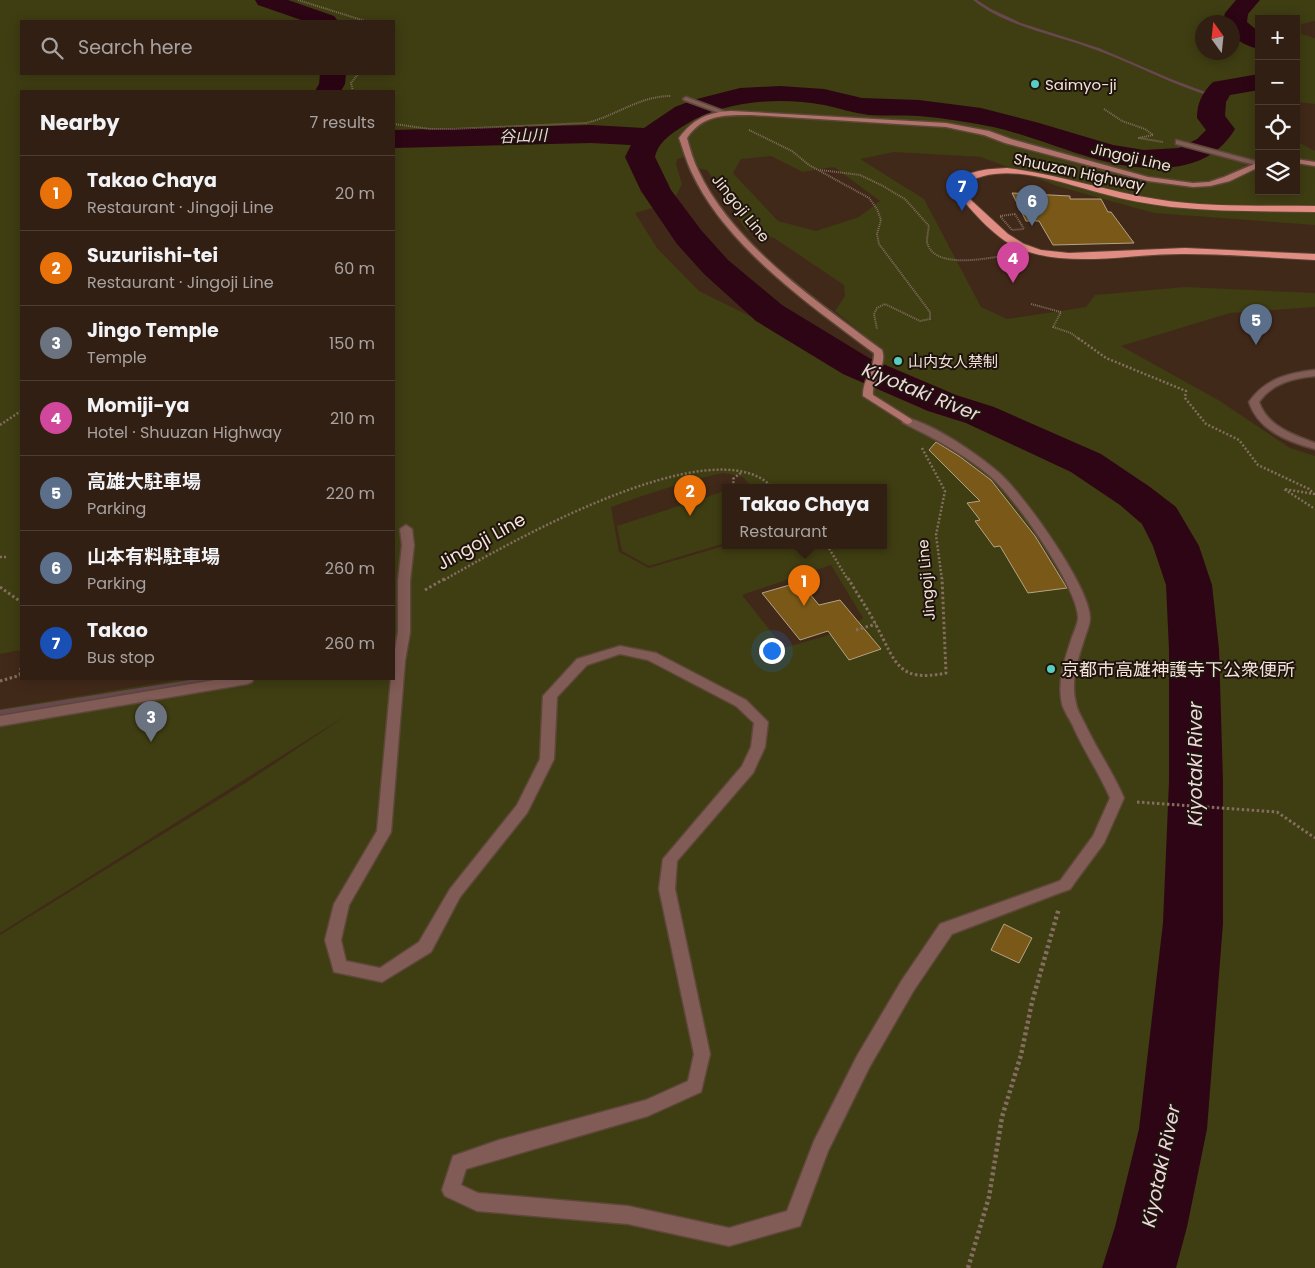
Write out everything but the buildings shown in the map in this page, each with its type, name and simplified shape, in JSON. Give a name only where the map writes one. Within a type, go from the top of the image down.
[{"type":"highway","name":"Shuuzan Highway","points":[[1315,209],[1170,204],[1139,199],[1041,176],[1008,171],[975,173],[963,178],[956,185],[969,203],[1005,236],[1021,246],[1040,253],[1069,256],[1185,250],[1315,256]]},
{"type":"main road","name":"Jingoji Line","points":[[907,421],[868,396],[866,388],[880,360],[878,352],[771,266],[743,240],[700,182],[687,153],[683,138],[690,126],[707,116],[721,112],[946,125],[986,133],[1008,142],[1148,179],[1193,185],[1210,184],[1227,179],[1255,166]]},
{"type":"main road","points":[[1300,162],[1315,164]]},
{"type":"street","points":[[686,99],[721,112]]},
{"type":"street","points":[[1179,142],[1255,163]]},
{"type":"street","points":[[1315,373],[1301,375],[1273,384],[1263,390],[1254,402],[1255,408],[1260,415],[1276,429],[1315,446]]},
{"type":"street","points":[[395,680],[384,832],[342,904],[333,940],[340,967],[382,975],[425,948],[455,893],[522,809],[547,759],[550,696],[582,662],[620,650],[651,656],[742,702],[761,722],[758,746],[748,769],[670,859],[666,889],[702,1054],[695,1086],[648,1108],[458,1162],[451,1190],[477,1202],[628,1215],[730,1237],[793,1219],[820,1147],[863,1062],[908,985],[946,929],[1065,885],[1099,839],[1117,798],[1109,779],[1086,741],[1069,704],[1067,675],[1084,620],[1082,602],[1072,581],[1047,540],[1006,486],[994,474],[945,440],[907,421]]},
{"type":"street","points":[[395,675],[396,661],[404,632],[404,581],[408,545],[406,529]]},
{"type":"street","points":[[0,721],[241,680]]},
{"type":"path","points":[[298,0],[362,20]]},
{"type":"path","points":[[353,90],[351,83],[357,75]]},
{"type":"path","points":[[395,124],[430,129],[452,129],[586,122],[605,119],[619,109],[650,98],[666,95],[686,99]]},
{"type":"path","points":[[1104,109],[1122,121],[1145,129],[1153,135],[1140,138],[1161,142],[1179,142]]},
{"type":"path","points":[[745,128],[792,151],[817,169],[869,198],[877,209],[881,220],[877,234],[879,244],[930,312],[930,319],[920,321],[884,304],[875,308],[873,315],[876,328]]},
{"type":"path","points":[[817,169],[860,175],[905,199],[930,226],[926,239],[929,249],[937,257],[952,260],[972,260],[1004,256]]},
{"type":"path","points":[[1031,304],[1061,312],[1053,327],[1071,333],[1106,358],[1186,391],[1186,398],[1196,414],[1206,424],[1239,440],[1258,465],[1309,489],[1314,494],[1284,489],[1315,509]]},
{"type":"path","points":[[0,425],[20,412]]},
{"type":"path","name":"Jingoji Line","points":[[829,549],[876,624],[893,660],[911,674],[926,677],[946,673],[944,595],[936,535],[945,491],[907,421]]},
{"type":"path","name":"Jingoji Line","points":[[405,601],[505,544],[588,505],[632,488],[692,471],[728,469],[763,477],[769,484]]},
{"type":"path","points":[[734,484],[733,479],[741,471]]},
{"type":"path","points":[[0,557],[7,556]]},
{"type":"path","points":[[0,587],[20,601]]},
{"type":"path","points":[[856,630],[876,624]]},
{"type":"path","points":[[0,681],[20,675]]},
{"type":"path","points":[[1130,801],[1277,812],[1315,838]]},
{"type":"path","points":[[968,1268],[989,1197],[1002,1117],[1022,1056],[1032,1002],[1065,885]]},
{"type":"shaded area","points":[[0,0],[1315,0],[1315,21],[1301,24],[1301,34],[1315,38],[1315,104],[1300,102],[1300,15],[1255,15],[1255,195],[1300,195],[1300,143],[1315,151],[1315,225],[1154,213],[1057,186],[981,157],[894,152],[860,159],[924,199],[981,307],[1007,319],[1086,307],[1095,295],[1185,287],[1315,293],[1315,307],[1230,313],[1121,346],[1220,401],[1290,448],[1315,456],[1315,1268],[0,1268],[0,935],[247,782],[347,715],[0,933],[0,709],[177,680],[395,680],[395,90],[20,90],[20,650],[0,654]],"holes":[[[771,156],[803,172],[834,167],[880,201],[859,217],[816,231],[778,221],[733,173],[741,159]],[[685,157],[697,168],[707,170],[746,230],[774,238],[844,285],[845,296],[835,311],[884,352],[858,372],[811,346],[699,291],[657,248],[635,213],[673,202],[682,184],[676,164],[677,159]],[[831,565],[863,618],[849,629],[784,648],[742,595]]]},
{"type":"shaded area","points":[[722,492],[722,544],[649,566],[622,551],[617,526]]},
{"type":"waterway","name":"谷山川","points":[[266,0],[323,20]]},
{"type":"waterway","points":[[975,0],[1005,18],[1082,43],[1184,86],[1214,96]]},
{"type":"waterway","points":[[1249,0],[1237,13],[1235,23],[1244,33],[1255,40]]},
{"type":"waterway","name":"谷山川","points":[[329,90],[332,84],[333,75]]},
{"type":"waterway","name":"Kiyotaki River","points":[[651,137],[668,123],[703,105],[740,96],[799,94],[835,99],[862,106],[948,111],[1029,128],[1094,149],[1127,157],[1144,159],[1177,158],[1198,151],[1208,145],[1221,129],[1211,118],[1211,106],[1214,98],[1222,88],[1255,83]]},
{"type":"waterway","name":"谷山川","points":[[395,139],[591,134],[651,137]]},
{"type":"waterway","name":"Kiyotaki River","points":[[651,137],[644,146],[640,157],[656,191],[689,237],[716,267],[769,313],[856,366],[942,403],[980,415],[1086,463],[1135,496],[1160,517],[1176,546],[1189,585],[1194,649],[1196,782],[1193,923],[1173,1129],[1151,1227],[1139,1268]]},
{"type":"waterway","points":[[0,713],[206,680]]},
{"type":"waterway","name":"Kiyotaki River","points":[[1141,1264],[1144,1268]]},
{"type":"place","name":"Saimyo-ji","points":[[1035,84]]},
{"type":"place","name":"Takao","points":[[962,211]]},
{"type":"place","name":"山本有料駐車場","points":[[1032,226]]},
{"type":"place","name":"Momiji-ya","points":[[1013,283]]},
{"type":"place","name":"高雄大駐車場","points":[[1256,345]]},
{"type":"place","name":"山内女人禁制","points":[[898,361]]},
{"type":"place","name":"Suzuriishi-tei","points":[[690,516]]},
{"type":"place","name":"Takao Chaya","points":[[804,606]]},
{"type":"place","name":"京都市高雄神護寺下公衆便所","points":[[1051,669]]},
{"type":"place","name":"Jingo Temple","points":[[151,742]]}]
